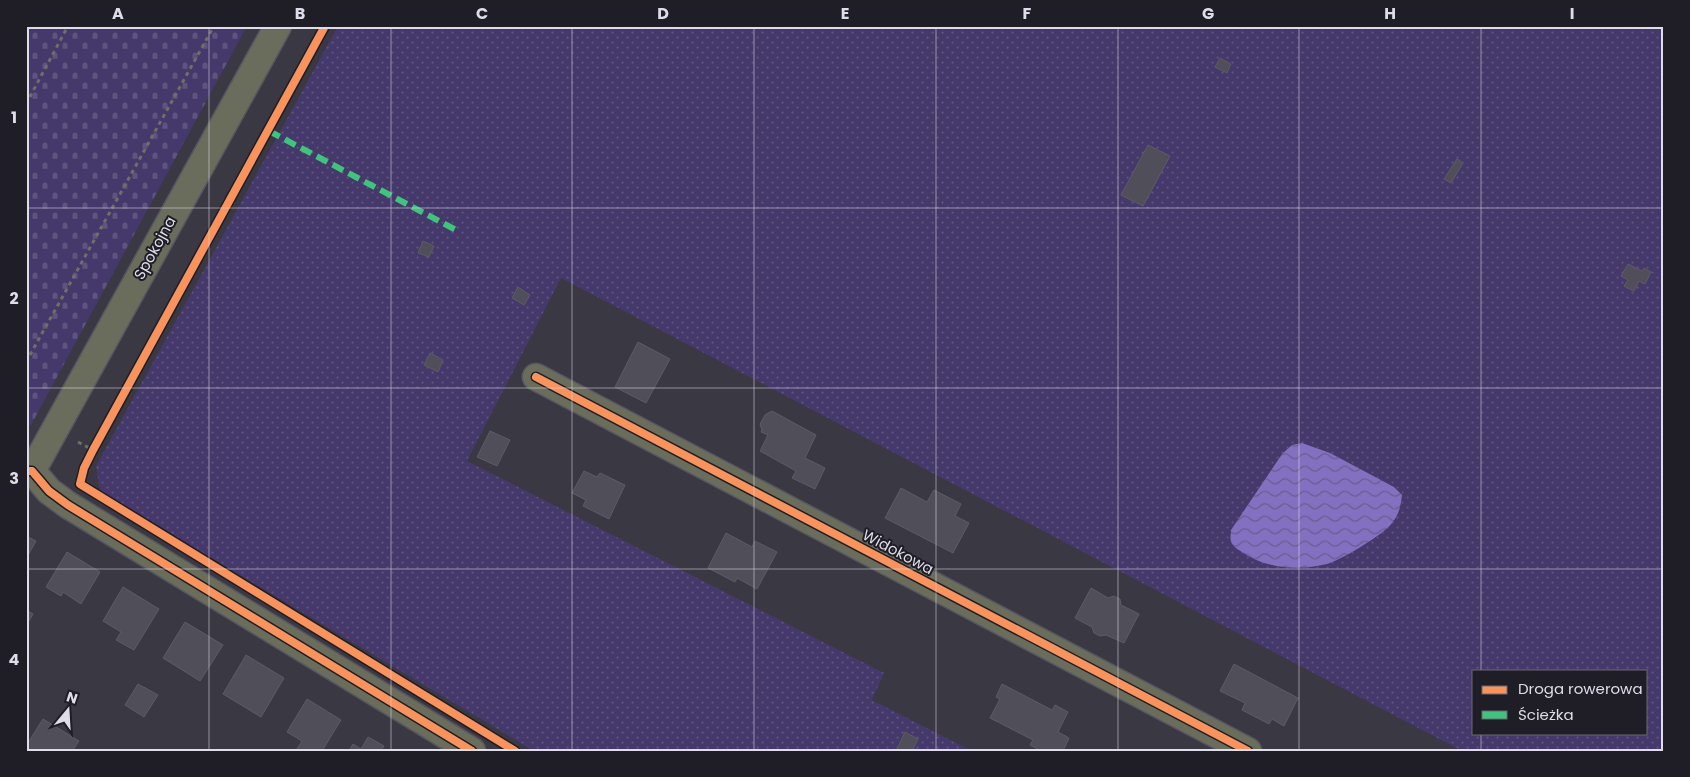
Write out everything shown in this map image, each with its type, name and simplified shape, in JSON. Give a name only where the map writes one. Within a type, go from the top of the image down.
[{"type":"street","name":"Spokojna","points":[[29,471],[278,26]]},
{"type":"street","name":"Widokowa","points":[[536,377],[1248,751]]},
{"type":"street","points":[[29,471],[49,491],[68,505],[472,751]]},
{"type":"path","points":[[26,104],[68,26]]},
{"type":"path","points":[[26,362],[214,26]]},
{"type":"green space","points":[[26,26],[247,26],[31,425],[26,427]]},
{"type":"green space","points":[[338,26],[1664,26],[1664,751],[1462,751],[561,278],[467,461],[884,673],[872,700],[972,751],[534,751],[100,491],[96,466]]},
{"type":"water","points":[[1302,443],[1330,453],[1394,487],[1402,495],[1399,510],[1392,523],[1380,534],[1333,562],[1294,568],[1261,562],[1251,558],[1234,546],[1231,539],[1231,530],[1282,454],[1292,445]]},
{"type":"building","points":[[1220,58],[1231,64],[1227,73],[1215,67]]},
{"type":"building","points":[[1148,145],[1170,156],[1143,206],[1121,195]]},
{"type":"building","points":[[1457,159],[1463,163],[1451,183],[1444,179]]},
{"type":"building","points":[[423,241],[434,246],[429,257],[418,253]]},
{"type":"building","points":[[1628,264],[1642,271],[1644,268],[1651,272],[1645,284],[1639,281],[1634,291],[1624,286],[1628,280],[1621,276]]},
{"type":"building","points":[[518,287],[530,295],[524,305],[512,298]]},
{"type":"building","points":[[638,342],[670,359],[646,403],[615,387]]},
{"type":"building","points":[[430,353],[443,360],[438,372],[424,365]]},
{"type":"building","points":[[772,411],[816,435],[805,458],[825,468],[815,489],[792,478],[796,471],[760,451],[768,435],[761,432],[760,424],[765,415]]},
{"type":"building","points":[[490,431],[510,440],[497,466],[477,457]]},
{"type":"building","points":[[584,471],[597,477],[600,473],[625,485],[609,519],[583,506],[586,500],[572,493]]},
{"type":"building","points":[[901,488],[927,502],[934,490],[961,504],[955,516],[969,523],[953,553],[885,518]]},
{"type":"building","points":[[726,533],[752,547],[755,541],[777,552],[757,589],[737,578],[735,582],[708,568]]},
{"type":"building","points":[[26,536],[36,541],[26,559]]},
{"type":"building","points":[[67,552],[100,572],[81,604],[63,592],[61,596],[46,587]]},
{"type":"building","points":[[123,587],[159,609],[134,650],[116,640],[121,632],[103,621]]},
{"type":"building","points":[[1091,588],[1108,598],[1114,596],[1120,599],[1121,605],[1139,614],[1124,643],[1106,635],[1100,636],[1094,633],[1092,627],[1075,618]]},
{"type":"building","points":[[26,610],[33,614],[29,621],[26,619]]},
{"type":"building","points":[[185,622],[223,645],[200,681],[163,658]]},
{"type":"building","points":[[246,655],[284,678],[261,717],[223,694]]},
{"type":"building","points":[[1234,664],[1298,698],[1284,726],[1272,719],[1269,724],[1242,710],[1245,703],[1220,691]]},
{"type":"building","points":[[138,684],[158,695],[144,717],[125,705]]},
{"type":"building","points":[[1002,684],[1052,710],[1055,705],[1068,712],[1058,732],[1069,738],[1063,751],[1041,751],[1030,745],[1033,740],[990,718],[1000,699],[996,697]]},
{"type":"building","points":[[307,699],[341,720],[322,751],[299,751],[297,749],[302,741],[287,732]]},
{"type":"building","points":[[43,719],[79,741],[73,750],[75,751],[26,751],[26,746]]},
{"type":"building","points":[[905,732],[918,739],[912,751],[900,751],[897,749]]},
{"type":"building","points":[[368,737],[384,746],[381,751],[349,751],[353,744],[361,749]]},
{"type":"marked path","points":[[269,131],[456,230]]},
{"type":"cycle path","points":[[325,26],[93,450],[84,468],[80,484],[515,751]]},
{"type":"cycle path","points":[[536,377],[1248,751]]},
{"type":"cycle path","points":[[26,471],[32,471],[49,491],[68,505],[472,751]]}]
